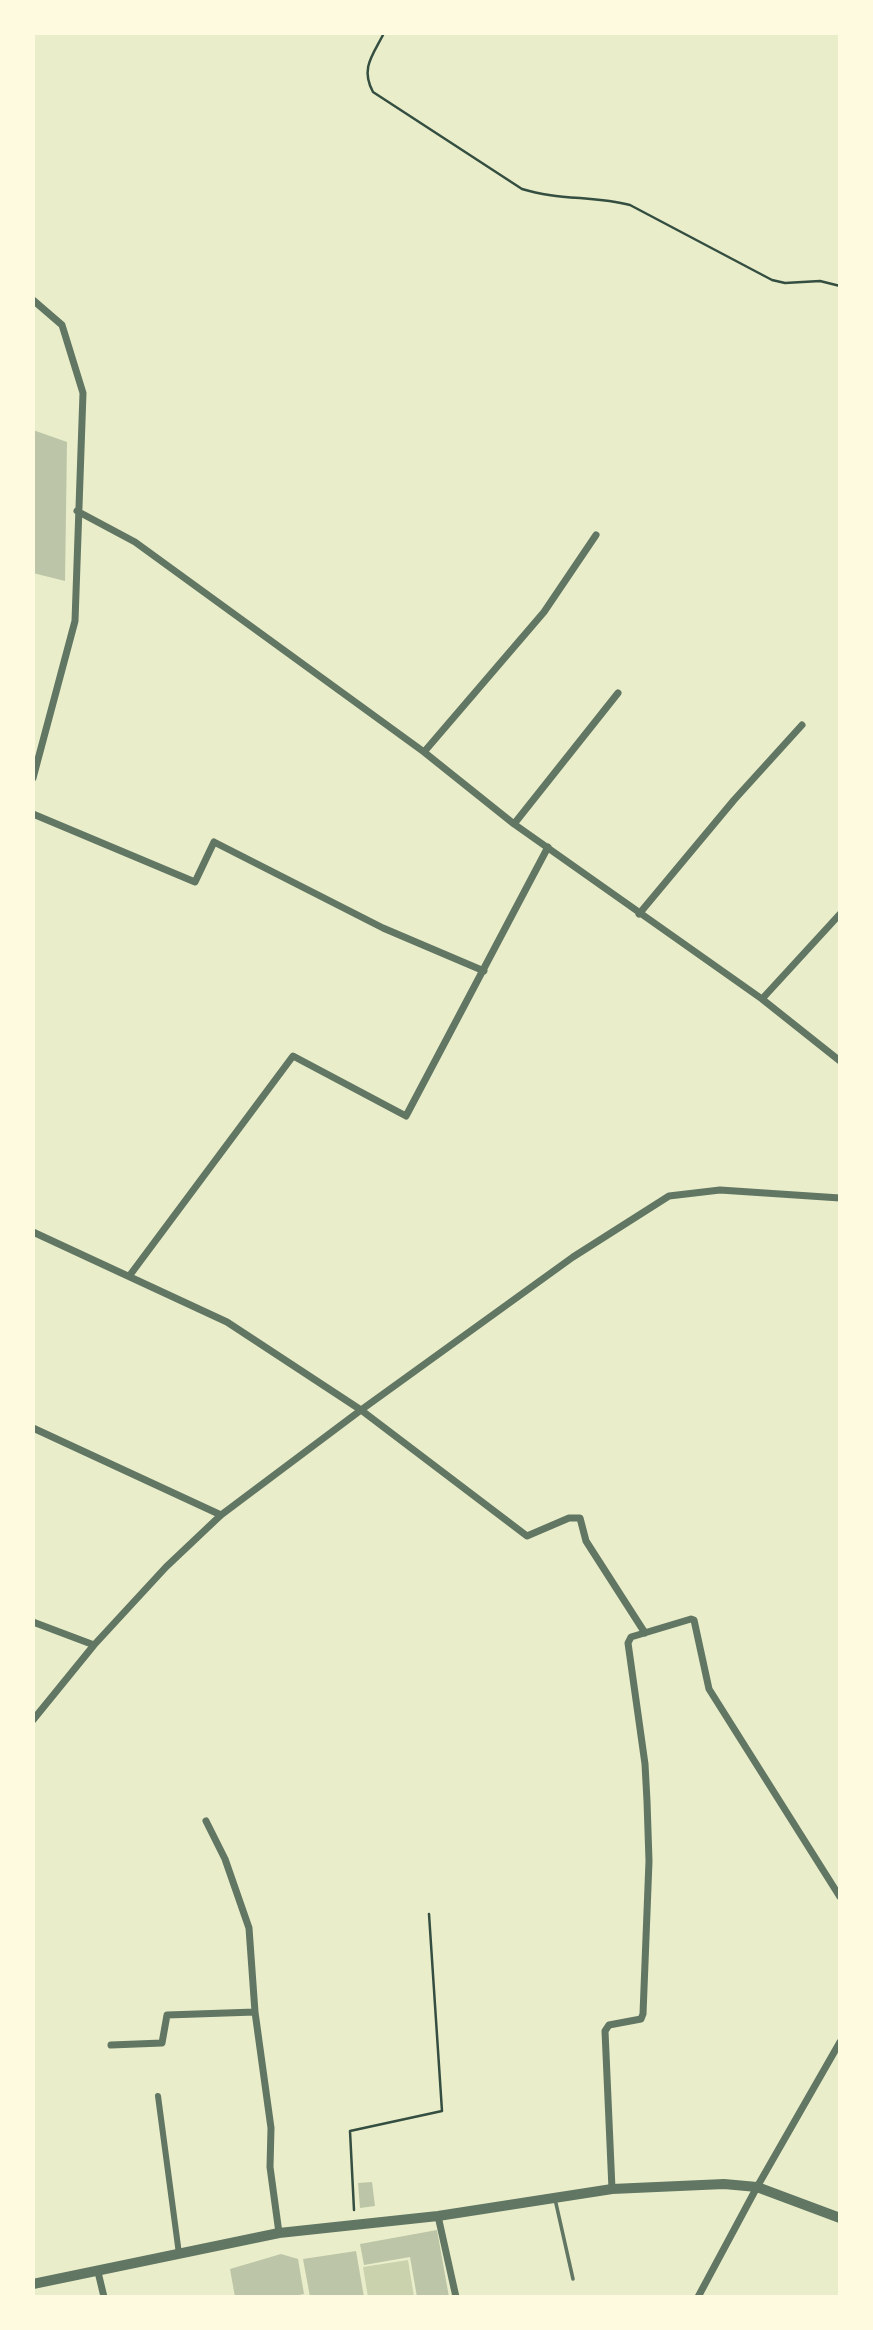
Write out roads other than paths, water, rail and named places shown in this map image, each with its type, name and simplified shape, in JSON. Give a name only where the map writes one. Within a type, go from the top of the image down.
[{"type":"street","points":[[33,300],[62,325],[83,393],[75,621],[33,778]]},
{"type":"street","points":[[77,511],[135,542],[424,752],[514,824],[762,999],[840,1061]]},
{"type":"street","points":[[424,752],[544,612],[596,535]]},
{"type":"street","points":[[514,824],[618,693]]},
{"type":"street","points":[[639,914],[734,800],[802,725]]},
{"type":"street","points":[[33,814],[195,882],[214,842],[383,928],[484,971]]},
{"type":"street","points":[[130,1275],[293,1056],[406,1116],[548,847]]},
{"type":"street","points":[[762,999],[840,914]]},
{"type":"street","points":[[33,1720],[94,1645],[166,1567],[221,1515],[573,1257],[669,1195],[720,1190],[840,1198]]},
{"type":"street","points":[[33,1232],[227,1322],[361,1410],[527,1535],[569,1518],[580,1518],[586,1541],[645,1633]]},
{"type":"street","points":[[33,1428],[221,1515]]},
{"type":"street","points":[[612,2189],[605,2031],[609,2025],[642,2020],[649,1861],[645,1763],[628,1643],[631,1637],[691,1619],[696,1622],[709,1689],[840,1897]]},
{"type":"street","points":[[33,1622],[94,1645]]},
{"type":"street","points":[[206,1821],[225,1858],[246,1912],[249,1928],[255,2012],[271,2128],[270,2167],[279,2234]]},
{"type":"street","points":[[111,2045],[162,2042],[167,2015],[255,2012]]},
{"type":"street","points":[[698,2297],[840,2042]]},
{"type":"street","points":[[158,2096],[179,2254]]},
{"type":"street","points":[[33,2284],[279,2234],[438,2216],[612,2189],[724,2183],[757,2187],[840,2218]]},
{"type":"street","points":[[438,2216],[456,2297]]},
{"type":"street","points":[[98,2272],[104,2297]]},
{"type":"lane","points":[[554,2197],[573,2279]]}]
